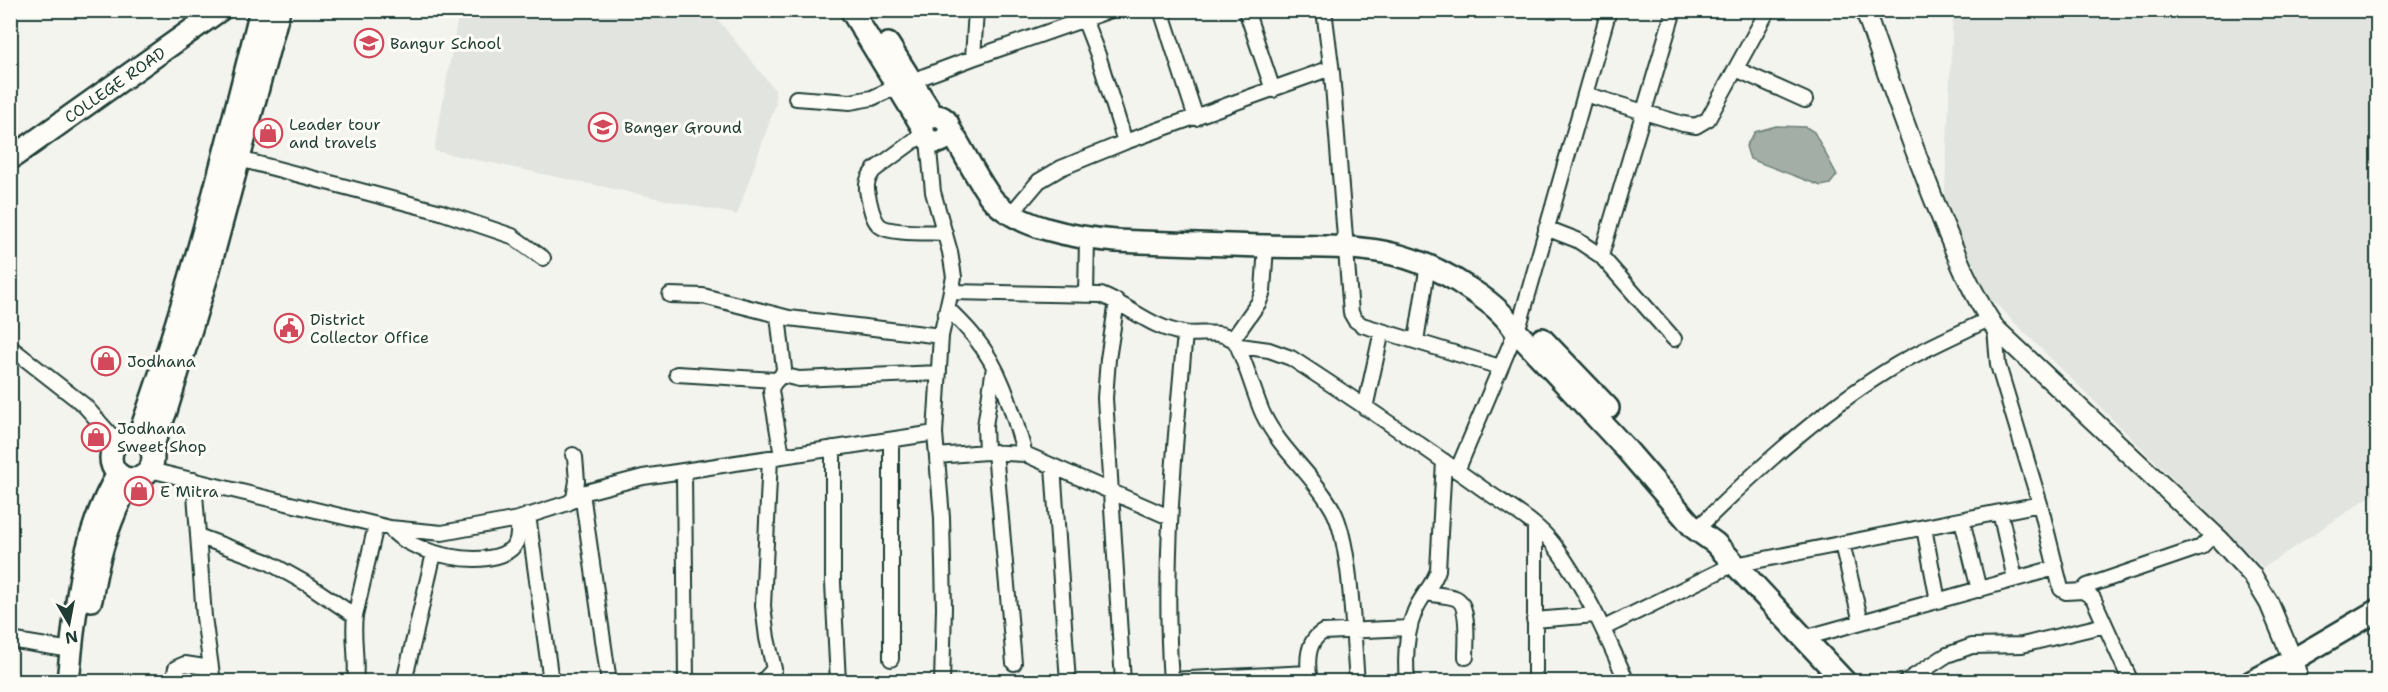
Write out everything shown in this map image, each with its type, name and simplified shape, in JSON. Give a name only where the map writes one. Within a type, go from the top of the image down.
[{"type":"main road","name":"COLLEGE ROAD","points":[[10,159],[220,10]]},
{"type":"main road","points":[[81,681],[93,586],[101,554],[163,370],[194,268],[261,10]]},
{"type":"main road","points":[[68,681],[82,566],[98,512],[166,411],[195,316],[279,10]]},
{"type":"main road","points":[[852,10],[905,83]]},
{"type":"main road","points":[[867,10],[931,129],[990,196],[1011,214],[1063,233],[1087,238],[1346,247],[1389,252],[1428,264],[1452,277],[1514,321],[1592,391],[1705,521],[1715,543]]},
{"type":"main road","points":[[1514,321],[1694,528],[1715,543],[1845,681]]},
{"type":"main road","points":[[2277,681],[2295,665],[2378,610]]},
{"type":"main road","points":[[2251,681],[2295,665],[2378,624]]},
{"type":"street","points":[[974,58],[976,10]]},
{"type":"street","points":[[795,98],[850,102],[872,98],[905,83],[1111,10]]},
{"type":"street","points":[[1161,10],[1196,118]]},
{"type":"street","points":[[1246,10],[1273,90]]},
{"type":"street","points":[[1324,10],[1331,68],[1351,313],[1362,325],[1500,367]]},
{"type":"street","points":[[1457,471],[1500,367],[1546,228],[1609,10]]},
{"type":"street","points":[[1600,255],[1674,10]]},
{"type":"street","points":[[1585,94],[1696,126],[1708,119],[1768,10]]},
{"type":"street","points":[[1865,10],[1911,143],[1948,237],[1979,305],[1992,323],[2214,534],[2252,575],[2269,603],[2295,665]]},
{"type":"street","points":[[1084,19],[1098,55],[1125,142]]},
{"type":"street","points":[[1011,214],[1039,181],[1061,168],[1125,142],[1331,68]]},
{"type":"street","points":[[1736,69],[1805,100]]},
{"type":"street","points":[[931,129],[933,192],[945,233],[954,277],[941,336],[934,433],[942,518],[944,608],[942,681]]},
{"type":"street","points":[[931,129],[874,170],[868,177],[866,187],[874,218],[880,226],[889,230],[945,233]]},
{"type":"street","points":[[239,159],[441,212],[512,237],[543,258]]},
{"type":"street","points":[[1546,228],[1577,240],[1600,255],[1674,339]]},
{"type":"street","points":[[1086,295],[1087,238]]},
{"type":"street","points":[[1266,246],[1263,291],[1236,342],[1263,415],[1285,449],[1333,511],[1346,564],[1357,681]]},
{"type":"street","points":[[1416,341],[1428,264]]},
{"type":"street","points":[[952,292],[1101,295],[1117,301],[1159,327],[1185,334],[1211,333],[1291,358],[1535,526],[1554,544],[1604,628],[1627,681]]},
{"type":"street","points":[[670,295],[703,296],[778,315],[826,324],[941,336]]},
{"type":"street","points":[[1117,301],[1108,359],[1106,398],[1123,681]]},
{"type":"street","points":[[947,308],[976,338],[994,367],[1009,400],[1025,454]]},
{"type":"street","points":[[762,681],[774,669],[767,638],[764,606],[776,457],[771,385],[784,369],[778,315]]},
{"type":"street","points":[[1992,323],[1998,365],[2040,504],[2061,589],[2066,592],[2083,591],[2093,598],[2132,681]]},
{"type":"street","points":[[1705,521],[1748,479],[1833,408],[1896,365],[1932,346],[1992,323]]},
{"type":"street","points":[[1365,408],[1382,331]]},
{"type":"street","points":[[1185,334],[1169,517],[1166,619],[1171,681],[1310,677],[1310,648],[1315,636],[1323,632],[1409,628]]},
{"type":"street","points":[[10,346],[84,405],[134,459],[194,480],[383,526],[442,533],[523,517],[568,503],[578,496],[643,477],[934,433]]},
{"type":"street","points":[[994,367],[985,426],[990,452],[1014,663]]},
{"type":"street","points":[[677,374],[800,379],[939,373]]},
{"type":"street","points":[[891,440],[891,659]]},
{"type":"street","points":[[833,448],[833,583],[838,681]]},
{"type":"street","points":[[937,456],[990,452],[1025,454],[1169,517]]},
{"type":"street","points":[[573,455],[609,681]]},
{"type":"street","points":[[1407,681],[1409,628],[1415,610],[1434,582],[1438,570],[1443,461]]},
{"type":"street","points":[[1053,466],[1068,681]]},
{"type":"street","points":[[684,471],[686,681]]},
{"type":"street","points":[[173,681],[176,668],[182,665],[212,674],[204,617],[194,480]]},
{"type":"street","points":[[1604,628],[1730,566],[2040,504]]},
{"type":"street","points":[[2000,512],[2015,579]]},
{"type":"street","points":[[383,526],[403,541],[434,553],[465,559],[480,558],[509,550],[518,539],[523,517]]},
{"type":"street","points":[[523,517],[551,681]]},
{"type":"street","points":[[1962,520],[1979,590]]},
{"type":"street","points":[[355,681],[357,667],[353,631],[354,616],[383,526]]},
{"type":"street","points":[[1535,526],[1535,681]]},
{"type":"street","points":[[1924,528],[1938,601]]},
{"type":"street","points":[[2083,591],[2087,586],[2200,547],[2214,534]]},
{"type":"street","points":[[198,536],[268,562],[309,585],[354,616]]},
{"type":"street","points":[[1842,544],[1861,622]]},
{"type":"street","points":[[404,681],[434,553]]},
{"type":"street","points":[[1804,638],[2055,568]]},
{"type":"street","points":[[1426,593],[1457,598],[1463,604],[1466,657]]},
{"type":"street","points":[[1534,620],[1596,615]]},
{"type":"street","points":[[1905,681],[1947,655],[1971,646],[2022,645],[2105,625]]},
{"type":"street","points":[[10,640],[71,650]]},
{"type":"shaded area","name":"Banger Ground","points":[[459,11],[711,11],[775,90],[776,104],[737,215],[434,151]]},
{"type":"shaded area","points":[[1953,11],[2377,11],[2377,492],[2263,568],[1942,251]]},
{"type":"shaded area","points":[[1776,126],[1806,127],[1814,132],[1837,175],[1830,184],[1821,186],[1750,159],[1746,146],[1755,132]]},
{"type":"place","name":"Bangur School","points":[[369,43]]},
{"type":"place","name":"Banger Ground","points":[[603,127]]},
{"type":"place","name":"Leader tour and travels","points":[[268,133]]},
{"type":"place","name":"District Collector Office","points":[[289,328]]},
{"type":"place","name":"Jodhana","points":[[106,361]]},
{"type":"place","name":"Jodhana Sweet Shop","points":[[96,437]]},
{"type":"place","name":"E Mitra","points":[[139,491]]}]
